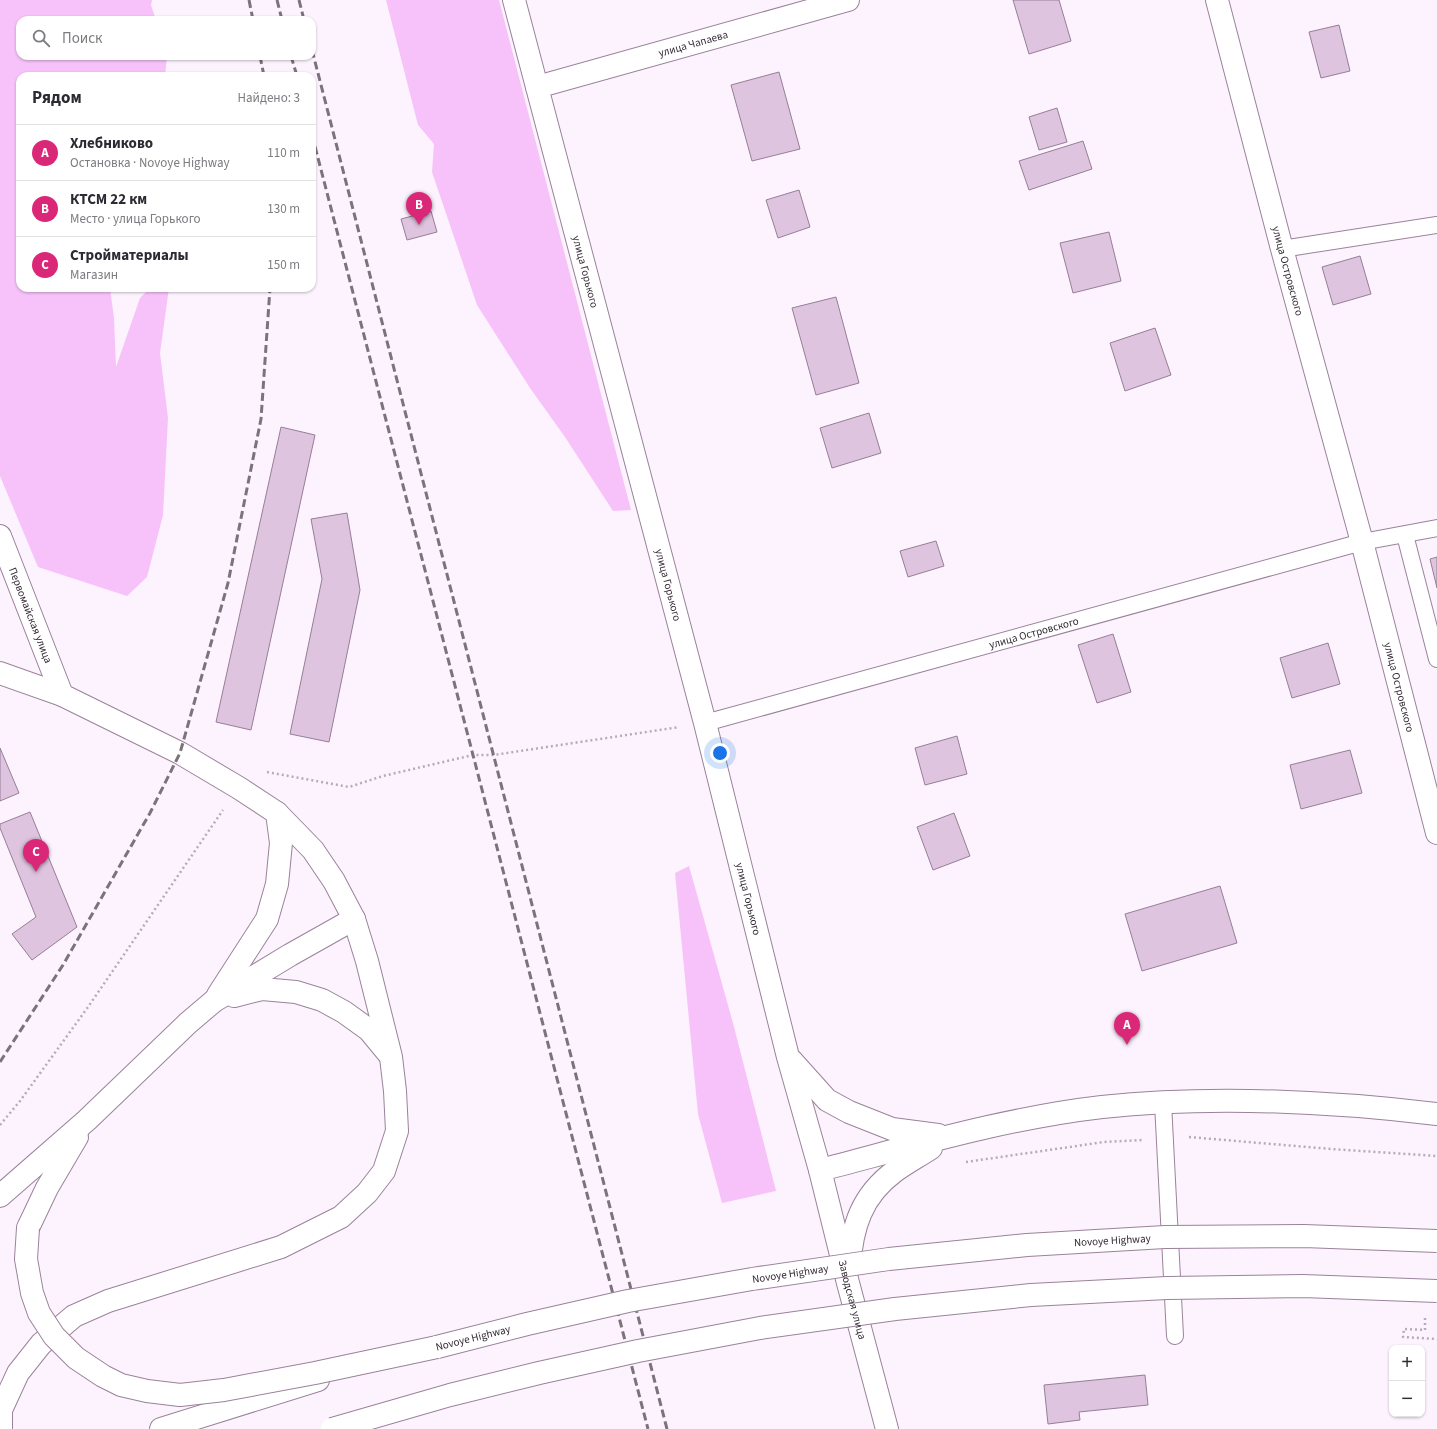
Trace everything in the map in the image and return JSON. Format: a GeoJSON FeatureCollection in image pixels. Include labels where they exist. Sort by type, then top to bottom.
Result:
{"type":"FeatureCollection","features":[{"type":"Feature","properties":{"kind":"street","name":"улица Горького"},"geometry":{"type":"LineString","coordinates":[[514,0],[705,723],[788,1057],[820,1170]]}},
{"type":"Feature","properties":{"kind":"street","name":"улица Чапаева"},"geometry":{"type":"LineString","coordinates":[[537,87],[848,0]]}},
{"type":"Feature","properties":{"kind":"street","name":"улица Островского"},"geometry":{"type":"LineString","coordinates":[[1217,0],[1282,249],[1362,542],[1437,833]]}},
{"type":"Feature","properties":{"kind":"street","name":"Первомайская улица"},"geometry":{"type":"LineString","coordinates":[[0,536],[62,695]]}},
{"type":"Feature","properties":{"kind":"street"},"geometry":{"type":"LineString","coordinates":[[0,673],[62,695],[180,753],[239,788],[277,813],[313,850],[334,881],[354,918],[367,961],[392,1057],[398,1131],[384,1171],[367,1193],[341,1217],[281,1247],[108,1302],[74,1316],[41,1344],[18,1373],[1,1410],[1,1429]]}},
{"type":"Feature","properties":{"kind":"street"},"geometry":{"type":"LineString","coordinates":[[214,1001],[267,919],[277,884],[281,843],[277,813]]}},
{"type":"Feature","properties":{"kind":"street"},"geometry":{"type":"LineString","coordinates":[[0,1196],[87,1120],[188,1023],[214,1001],[354,918]]}},
{"type":"Feature","properties":{"kind":"street"},"geometry":{"type":"LineString","coordinates":[[214,1001],[262,989],[296,992],[322,1000],[344,1012],[369,1030],[392,1057]]}},
{"type":"Feature","properties":{"kind":"street"},"geometry":{"type":"LineString","coordinates":[[788,1057],[828,1100],[849,1112],[892,1129],[949,1137]]}},
{"type":"Feature","properties":{"kind":"street"},"geometry":{"type":"LineString","coordinates":[[820,1170],[987,1126],[1101,1107],[1179,1101],[1251,1100],[1348,1106],[1437,1114]]}},
{"type":"Feature","properties":{"kind":"street"},"geometry":{"type":"LineString","coordinates":[[87,1120],[47,1188],[28,1228],[26,1259],[32,1293],[39,1313],[54,1336],[76,1358],[103,1376],[121,1385],[147,1391],[180,1395],[224,1390],[315,1373],[437,1347]]}},
{"type":"Feature","properties":{"kind":"street"},"geometry":{"type":"LineString","coordinates":[[848,1283],[851,1242],[859,1214],[868,1198],[894,1171],[949,1137]]}},
{"type":"Feature","properties":{"kind":"street","name":"Заводская улица"},"geometry":{"type":"LineString","coordinates":[[820,1170],[887,1429]]}},
{"type":"Feature","properties":{"kind":"street","name":"Novoye Highway"},"geometry":{"type":"LineString","coordinates":[[161,1429],[304,1384],[437,1347],[528,1324],[628,1302],[752,1279],[889,1259],[1027,1245],[1165,1237],[1304,1236],[1437,1241]]}},
{"type":"Feature","properties":{"kind":"street"},"geometry":{"type":"LineString","coordinates":[[332,1429],[465,1391],[638,1351],[760,1328],[895,1309],[1030,1295],[1166,1288],[1303,1286],[1437,1291]]}},
{"type":"Feature","properties":{"kind":"lane"},"geometry":{"type":"LineString","coordinates":[[1282,249],[1437,225]]}},
{"type":"Feature","properties":{"kind":"lane"},"geometry":{"type":"LineString","coordinates":[[1362,542],[1437,528]]}},
{"type":"Feature","properties":{"kind":"lane"},"geometry":{"type":"LineString","coordinates":[[1405,535],[1437,659]]}},
{"type":"Feature","properties":{"kind":"lane","name":"улица Островского"},"geometry":{"type":"LineString","coordinates":[[705,723],[1362,542]]}},
{"type":"Feature","properties":{"kind":"lane"},"geometry":{"type":"LineString","coordinates":[[1162,1103],[1175,1336]]}},
{"type":"Feature","properties":{"kind":"path"},"geometry":{"type":"LineString","coordinates":[[265,772],[349,787],[383,776],[473,755],[494,755],[705,723]]}},
{"type":"Feature","properties":{"kind":"path"},"geometry":{"type":"LineString","coordinates":[[0,1124],[20,1101],[88,1006],[239,788]]}},
{"type":"Feature","properties":{"kind":"path"},"geometry":{"type":"LineString","coordinates":[[962,1163],[1104,1142],[1194,1137],[1331,1149],[1437,1156]]}},
{"type":"Feature","properties":{"kind":"path"},"geometry":{"type":"LineString","coordinates":[[1425,1318],[1425,1330],[1404,1330],[1404,1337],[1437,1338]]}},
{"type":"Feature","properties":{"kind":"shaded area"},"geometry":{"type":"Polygon","coordinates":[[[0,0],[152,0],[151,5],[155,16],[16,16],[16,60],[167,60],[165,72],[16,72],[16,292],[111,292],[114,318],[116,367],[140,298],[146,292],[168,292],[160,353],[168,418],[163,515],[147,577],[127,596],[38,567],[0,476],[0,0]]]}},
{"type":"Feature","properties":{"kind":"shaded area"},"geometry":{"type":"Polygon","coordinates":[[[386,0],[499,0],[631,510],[613,511],[565,437],[530,388],[477,305],[432,172],[434,144],[418,125],[386,0]]]}},
{"type":"Feature","properties":{"kind":"shaded area"},"geometry":{"type":"Polygon","coordinates":[[[689,866],[733,1023],[776,1191],[722,1203],[698,1114],[675,873],[689,866]]]}},
{"type":"Feature","properties":{"kind":"building"},"geometry":{"type":"Polygon","coordinates":[[[1013,0],[1059,0],[1071,41],[1029,54],[1013,0]]]}},
{"type":"Feature","properties":{"kind":"building"},"geometry":{"type":"Polygon","coordinates":[[[1339,25],[1350,71],[1321,78],[1309,32],[1339,25]]]}},
{"type":"Feature","properties":{"kind":"building"},"geometry":{"type":"Polygon","coordinates":[[[779,72],[800,149],[752,161],[731,85],[779,72]]]}},
{"type":"Feature","properties":{"kind":"building"},"geometry":{"type":"Polygon","coordinates":[[[1057,108],[1067,142],[1039,150],[1029,117],[1057,108]]]}},
{"type":"Feature","properties":{"kind":"building"},"geometry":{"type":"Polygon","coordinates":[[[1083,141],[1092,169],[1029,190],[1019,161],[1083,141]]]}},
{"type":"Feature","properties":{"kind":"building"},"geometry":{"type":"Polygon","coordinates":[[[799,190],[810,227],[778,238],[766,200],[799,190]]]}},
{"type":"Feature","properties":{"kind":"building"},"geometry":{"type":"Polygon","coordinates":[[[431,211],[437,232],[407,240],[401,219],[431,211]]]}},
{"type":"Feature","properties":{"kind":"building"},"geometry":{"type":"Polygon","coordinates":[[[1109,232],[1121,281],[1073,293],[1060,243],[1109,232]]]}},
{"type":"Feature","properties":{"kind":"building"},"geometry":{"type":"Polygon","coordinates":[[[1360,256],[1371,294],[1333,305],[1322,267],[1360,256]]]}},
{"type":"Feature","properties":{"kind":"building"},"geometry":{"type":"Polygon","coordinates":[[[836,297],[859,383],[816,395],[792,308],[836,297]]]}},
{"type":"Feature","properties":{"kind":"building"},"geometry":{"type":"Polygon","coordinates":[[[1155,328],[1171,375],[1125,391],[1110,343],[1155,328]]]}},
{"type":"Feature","properties":{"kind":"building"},"geometry":{"type":"Polygon","coordinates":[[[869,413],[881,453],[832,468],[820,428],[869,413]]]}},
{"type":"Feature","properties":{"kind":"building"},"geometry":{"type":"Polygon","coordinates":[[[281,427],[315,435],[251,730],[216,722],[281,427]]]}},
{"type":"Feature","properties":{"kind":"building"},"geometry":{"type":"Polygon","coordinates":[[[347,513],[360,590],[329,742],[290,734],[322,579],[311,519],[347,513]]]}},
{"type":"Feature","properties":{"kind":"building"},"geometry":{"type":"Polygon","coordinates":[[[936,541],[944,566],[908,577],[900,551],[936,541]]]}},
{"type":"Feature","properties":{"kind":"building"},"geometry":{"type":"Polygon","coordinates":[[[1437,557],[1437,588],[1430,559],[1437,557]]]}},
{"type":"Feature","properties":{"kind":"building"},"geometry":{"type":"Polygon","coordinates":[[[1113,634],[1131,692],[1097,703],[1078,645],[1113,634]]]}},
{"type":"Feature","properties":{"kind":"building"},"geometry":{"type":"Polygon","coordinates":[[[1328,643],[1340,684],[1292,698],[1280,658],[1328,643]]]}},
{"type":"Feature","properties":{"kind":"building"},"geometry":{"type":"Polygon","coordinates":[[[957,736],[967,774],[925,785],[915,748],[957,736]]]}},
{"type":"Feature","properties":{"kind":"building"},"geometry":{"type":"Polygon","coordinates":[[[0,748],[19,793],[0,801],[0,748]]]}},
{"type":"Feature","properties":{"kind":"building"},"geometry":{"type":"Polygon","coordinates":[[[1350,750],[1362,793],[1301,809],[1290,765],[1350,750]]]}},
{"type":"Feature","properties":{"kind":"building"},"geometry":{"type":"Polygon","coordinates":[[[30,812],[77,927],[32,960],[12,934],[36,917],[0,828],[0,824],[30,812]]]}},
{"type":"Feature","properties":{"kind":"building"},"geometry":{"type":"Polygon","coordinates":[[[954,813],[970,856],[933,870],[917,827],[954,813]]]}},
{"type":"Feature","properties":{"kind":"building"},"geometry":{"type":"Polygon","coordinates":[[[1220,886],[1237,943],[1142,971],[1125,914],[1220,886]]]}},
{"type":"Feature","properties":{"kind":"building"},"geometry":{"type":"Polygon","coordinates":[[[1145,1375],[1148,1405],[1079,1412],[1080,1420],[1048,1424],[1044,1385],[1145,1375]]]}},
{"type":"Feature","properties":{"kind":"railway"},"geometry":{"type":"LineString","coordinates":[[249,0],[252,16]]}},
{"type":"Feature","properties":{"kind":"railway"},"geometry":{"type":"LineString","coordinates":[[277,0],[281,16]]}},
{"type":"Feature","properties":{"kind":"railway"},"geometry":{"type":"LineString","coordinates":[[299,0],[303,16]]}},
{"type":"Feature","properties":{"kind":"railway"},"geometry":{"type":"LineString","coordinates":[[261,60],[263,72]]}},
{"type":"Feature","properties":{"kind":"railway"},"geometry":{"type":"LineString","coordinates":[[292,60],[296,72]]}},
{"type":"Feature","properties":{"kind":"railway"},"geometry":{"type":"LineString","coordinates":[[315,60],[667,1429]]}},
{"type":"Feature","properties":{"kind":"railway"},"geometry":{"type":"LineString","coordinates":[[316,150],[648,1429]]}},
{"type":"Feature","properties":{"kind":"railway"},"geometry":{"type":"LineString","coordinates":[[0,1062],[63,965],[150,813],[180,753],[228,583],[261,419],[270,292]]}},
{"type":"Feature","properties":{"kind":"place","name":"КТСМ 22 км"},"geometry":{"type":"Point","coordinates":[419,225]}},
{"type":"Feature","properties":{"kind":"place","name":"Стройматериалы"},"geometry":{"type":"Point","coordinates":[36,872]}},
{"type":"Feature","properties":{"kind":"place","name":"Хлебниково"},"geometry":{"type":"Point","coordinates":[1127,1045]}}]}
